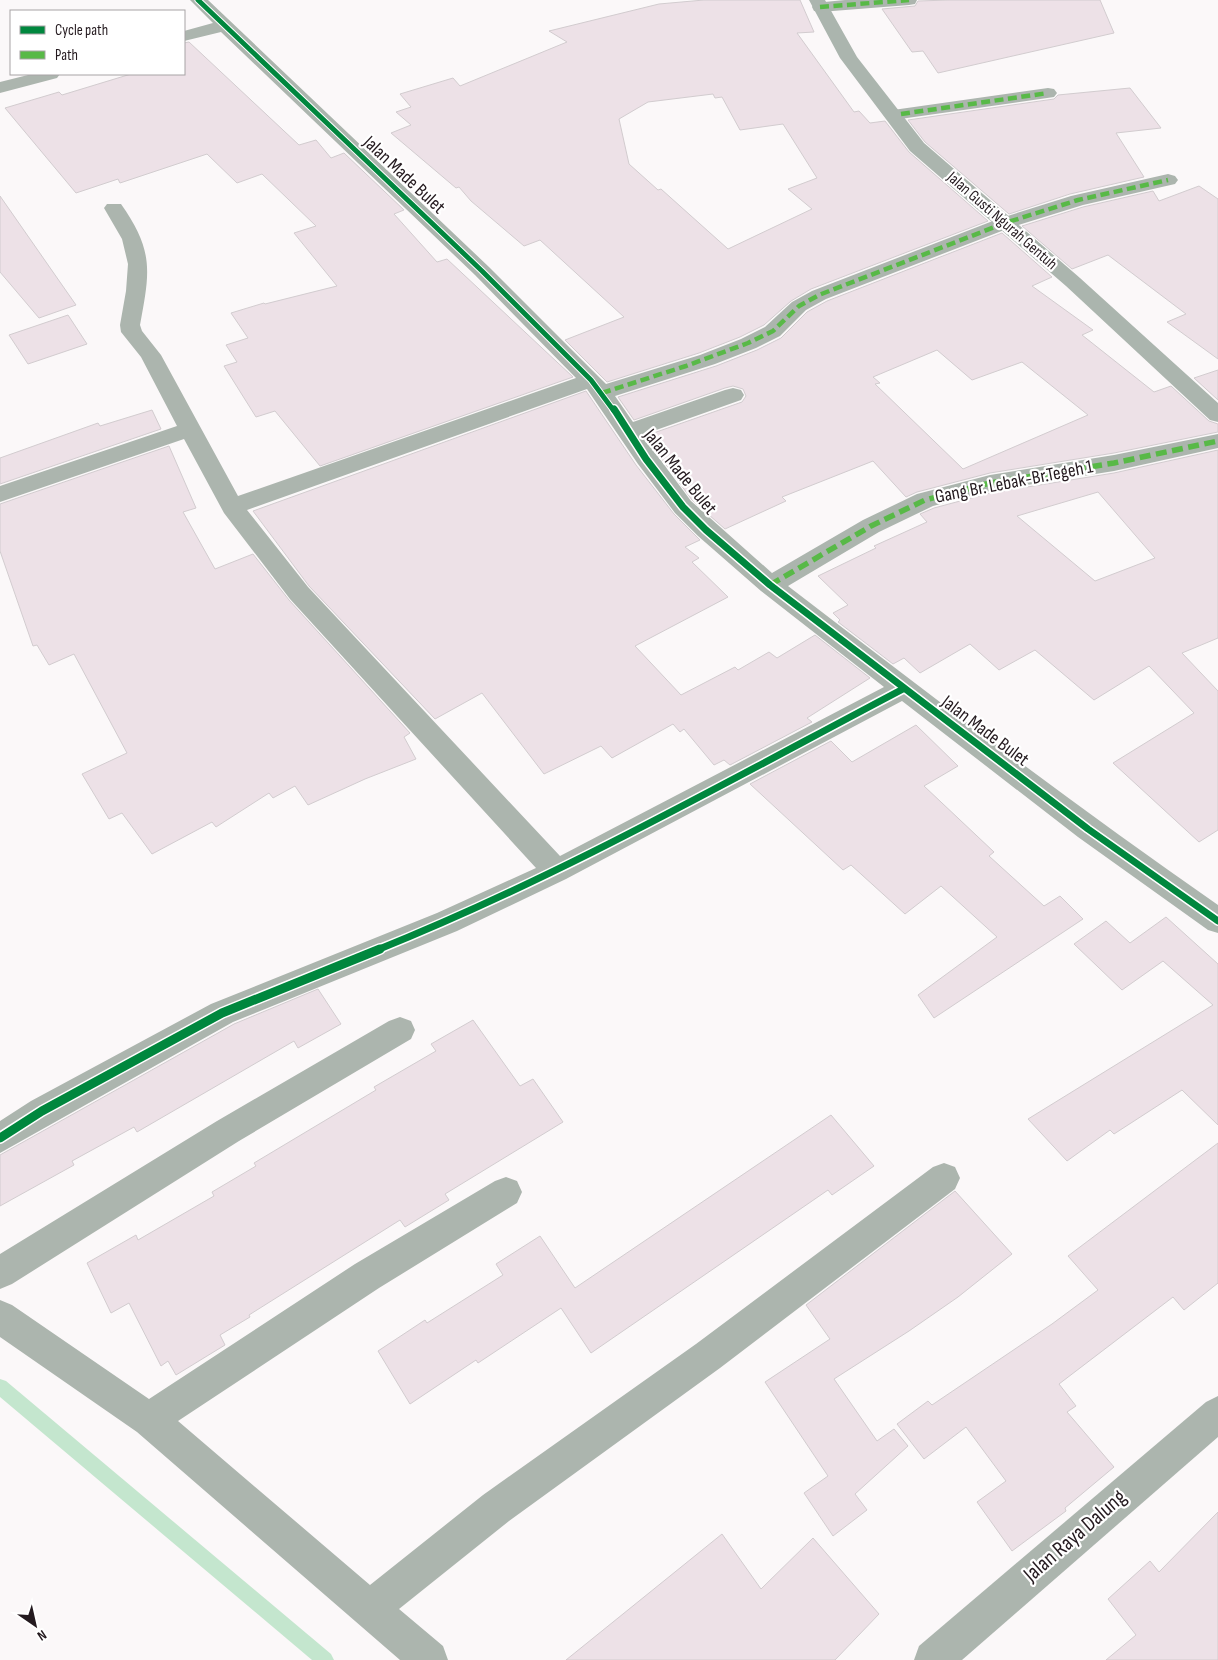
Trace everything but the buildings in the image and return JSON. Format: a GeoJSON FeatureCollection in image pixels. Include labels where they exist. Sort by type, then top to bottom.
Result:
{"type":"FeatureCollection","features":[{"type":"Feature","properties":{"kind":"main road","name":"Jalan Gusti Ngurah Gentuh"},"geometry":{"type":"LineString","coordinates":[[819,3],[849,58],[917,148],[1005,223],[1218,415]]}},
{"type":"Feature","properties":{"kind":"street","name":"Jalan Made Bulet"},"geometry":{"type":"LineString","coordinates":[[198,0],[223,26],[482,271],[596,387],[682,507],[770,585],[904,689],[1088,829],[1218,921]]}},
{"type":"Feature","properties":{"kind":"street"},"geometry":{"type":"LineString","coordinates":[[819,3],[909,0]]}},
{"type":"Feature","properties":{"kind":"street"},"geometry":{"type":"LineString","coordinates":[[185,36],[223,26]]}},
{"type":"Feature","properties":{"kind":"street"},"geometry":{"type":"LineString","coordinates":[[0,88],[47,75]]}},
{"type":"Feature","properties":{"kind":"street"},"geometry":{"type":"LineString","coordinates":[[893,115],[1048,93]]}},
{"type":"Feature","properties":{"kind":"street"},"geometry":{"type":"LineString","coordinates":[[232,507],[596,387],[744,344],[769,333],[783,324],[801,305],[819,295],[1005,223],[1078,200],[1168,180]]}},
{"type":"Feature","properties":{"kind":"street"},"geometry":{"type":"LineString","coordinates":[[114,208],[131,231],[138,252],[139,266],[130,325],[132,332],[150,355],[232,507],[299,593],[391,695],[465,770],[556,870]]}},
{"type":"Feature","properties":{"kind":"street"},"geometry":{"type":"LineString","coordinates":[[627,432],[733,395]]}},
{"type":"Feature","properties":{"kind":"street"},"geometry":{"type":"LineString","coordinates":[[0,494],[190,429]]}},
{"type":"Feature","properties":{"kind":"street","name":"Gang Br. Lebak-Br.Tegeh 1"},"geometry":{"type":"LineString","coordinates":[[770,585],[871,526],[925,500],[990,483],[1114,463],[1218,441]]}},
{"type":"Feature","properties":{"kind":"street"},"geometry":{"type":"LineString","coordinates":[[0,1138],[42,1112],[222,1013],[447,922],[556,870],[904,689]]}},
{"type":"Feature","properties":{"kind":"street"},"geometry":{"type":"LineString","coordinates":[[0,1273],[228,1132],[400,1030]]}},
{"type":"Feature","properties":{"kind":"street"},"geometry":{"type":"LineString","coordinates":[[369,1609],[496,1508],[708,1356],[944,1178]]}},
{"type":"Feature","properties":{"kind":"street"},"geometry":{"type":"LineString","coordinates":[[149,1420],[367,1276],[506,1192]]}},
{"type":"Feature","properties":{"kind":"street"},"geometry":{"type":"LineString","coordinates":[[0,1317],[149,1420],[429,1660]]}},
{"type":"Feature","properties":{"kind":"street","name":"Jalan Raya Dalung"},"geometry":{"type":"LineString","coordinates":[[932,1660],[1218,1414]]}},
{"type":"Feature","properties":{"kind":"waterway"},"geometry":{"type":"LineString","coordinates":[[0,1387],[325,1660]]}},
{"type":"Feature","properties":{"kind":"marked path"},"geometry":{"type":"LineString","coordinates":[[820,7],[909,0]]}},
{"type":"Feature","properties":{"kind":"marked path"},"geometry":{"type":"LineString","coordinates":[[901,114],[1048,93]]}},
{"type":"Feature","properties":{"kind":"marked path"},"geometry":{"type":"LineString","coordinates":[[602,393],[728,352],[773,331],[806,301],[1005,223],[1078,200],[1168,180]]}},
{"type":"Feature","properties":{"kind":"marked path"},"geometry":{"type":"LineString","coordinates":[[770,585],[871,526],[925,500],[990,483],[1114,463],[1218,441]]}},
{"type":"Feature","properties":{"kind":"cycle path"},"geometry":{"type":"LineString","coordinates":[[198,0],[482,271],[591,380],[610,404],[646,459],[683,507],[706,530],[770,585],[984,751],[1088,829],[1218,921]]}},
{"type":"Feature","properties":{"kind":"cycle path"},"geometry":{"type":"LineString","coordinates":[[0,1138],[42,1111],[222,1013],[447,922],[556,871],[903,689]]}}]}
